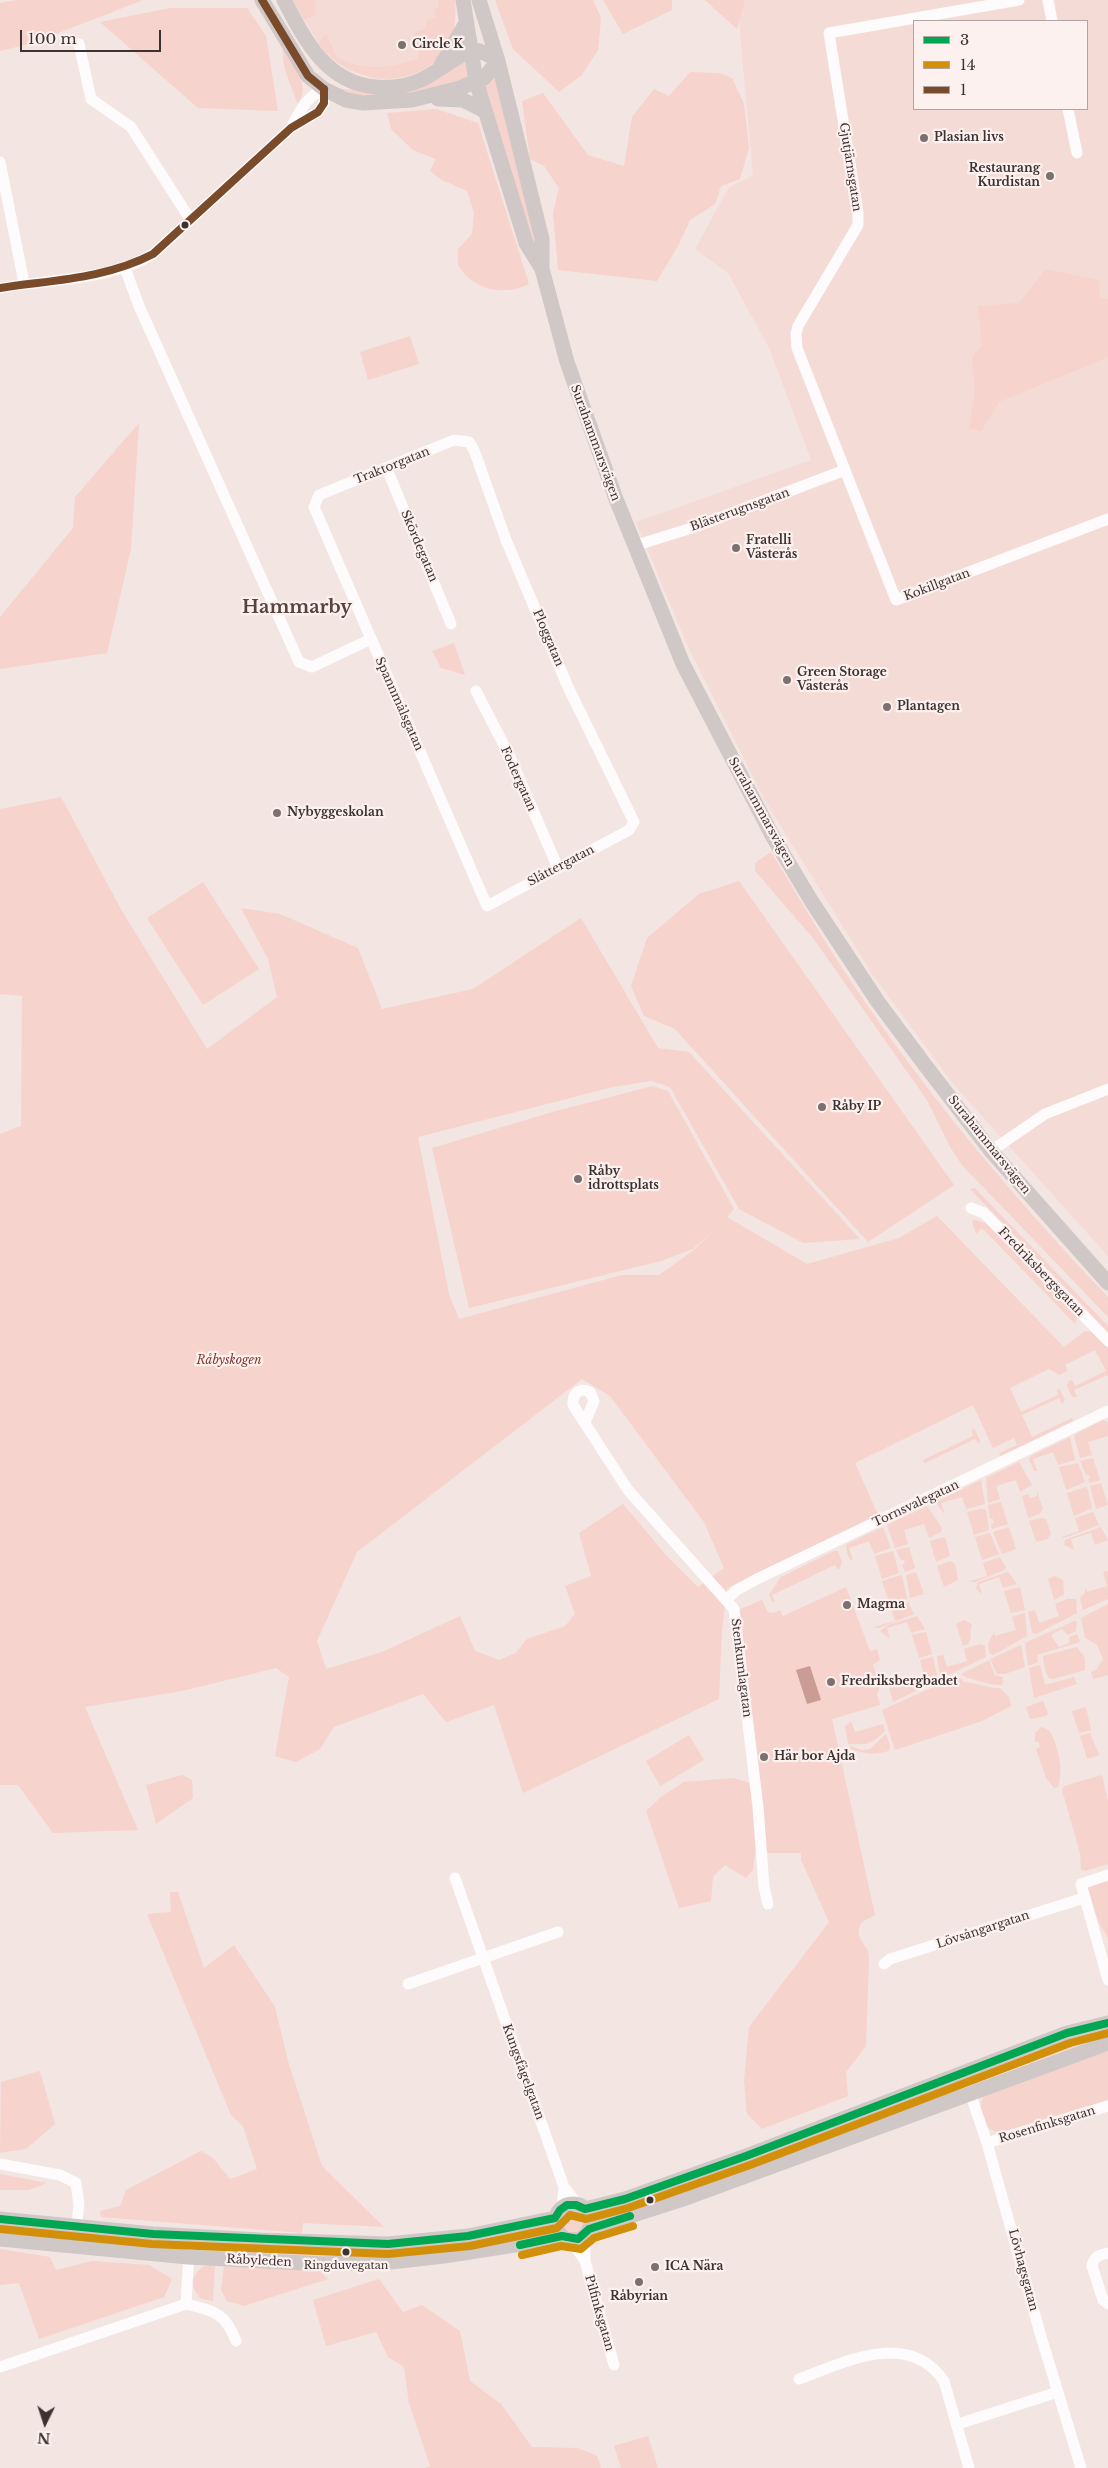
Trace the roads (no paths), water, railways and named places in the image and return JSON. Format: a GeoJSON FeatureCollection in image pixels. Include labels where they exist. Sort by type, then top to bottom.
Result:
{"type":"FeatureCollection","features":[{"type":"Feature","properties":{"kind":"main road"},"geometry":{"type":"LineString","coordinates":[[262,0],[308,76],[324,90],[346,100],[363,103],[412,100],[463,100],[485,111]]}},
{"type":"Feature","properties":{"kind":"main road"},"geometry":{"type":"LineString","coordinates":[[284,0],[301,33],[316,55],[335,73],[362,86],[396,88],[414,84],[470,50],[482,52],[498,61],[484,78],[460,88],[412,100]]}},
{"type":"Feature","properties":{"kind":"main road","name":"Surahammarsvägen"},"geometry":{"type":"LineString","coordinates":[[464,0],[476,81],[526,243],[542,269]]}},
{"type":"Feature","properties":{"kind":"main road","name":"Surahammarsvägen"},"geometry":{"type":"LineString","coordinates":[[479,0],[498,61],[542,240],[542,269],[574,383],[634,546],[683,664],[773,837],[812,902],[878,1002],[991,1151],[1108,1282]]}},
{"type":"Feature","properties":{"kind":"main road"},"geometry":{"type":"LineString","coordinates":[[438,71],[466,23]]}},
{"type":"Feature","properties":{"kind":"main road"},"geometry":{"type":"LineString","coordinates":[[287,42],[301,33]]}},
{"type":"Feature","properties":{"kind":"main road"},"geometry":{"type":"LineString","coordinates":[[324,90],[335,73]]}},
{"type":"Feature","properties":{"kind":"main road","name":"Råbyleden"},"geometry":{"type":"LineString","coordinates":[[0,2219],[76,2227],[268,2241],[388,2244],[468,2236],[581,2207],[624,2199],[746,2156],[1067,2033],[1108,2024]]}},
{"type":"Feature","properties":{"kind":"main road","name":"Råbyleden"},"geometry":{"type":"LineString","coordinates":[[0,2239],[188,2257],[323,2264],[391,2262],[493,2249],[566,2237],[578,2239],[587,2232],[686,2198],[1108,2042]]}},
{"type":"Feature","properties":{"kind":"main road"},"geometry":{"type":"LineString","coordinates":[[581,2207],[590,2219],[587,2232]]}},
{"type":"Feature","properties":{"kind":"main road"},"geometry":{"type":"LineString","coordinates":[[559,2213],[556,2228],[566,2237]]}},
{"type":"Feature","properties":{"kind":"street","name":"Gjutjärnsgatan"},"geometry":{"type":"LineString","coordinates":[[845,470],[798,348],[796,334],[803,318],[858,225],[858,213],[828,33],[1019,0]]}},
{"type":"Feature","properties":{"kind":"street"},"geometry":{"type":"LineString","coordinates":[[1048,0],[1052,20]]}},
{"type":"Feature","properties":{"kind":"street"},"geometry":{"type":"LineString","coordinates":[[79,44],[91,100],[131,127],[190,219]]}},
{"type":"Feature","properties":{"kind":"street"},"geometry":{"type":"LineString","coordinates":[[0,288],[124,268],[152,254],[291,128],[298,113],[310,96],[324,90]]}},
{"type":"Feature","properties":{"kind":"street"},"geometry":{"type":"LineString","coordinates":[[1068,110],[1077,153]]}},
{"type":"Feature","properties":{"kind":"street"},"geometry":{"type":"LineString","coordinates":[[0,162],[6,219],[24,283]]}},
{"type":"Feature","properties":{"kind":"street"},"geometry":{"type":"LineString","coordinates":[[124,268],[177,393],[299,662],[312,667],[371,639]]}},
{"type":"Feature","properties":{"kind":"street","name":"Traktorgatan"},"geometry":{"type":"LineString","coordinates":[[315,500],[319,495],[387,469],[454,440],[462,440],[470,445]]}},
{"type":"Feature","properties":{"kind":"street","name":"Ploggatan"},"geometry":{"type":"LineString","coordinates":[[470,445],[506,540],[553,651],[610,775],[633,818],[632,826]]}},
{"type":"Feature","properties":{"kind":"street","name":"Skördegatan"},"geometry":{"type":"LineString","coordinates":[[387,469],[452,624]]}},
{"type":"Feature","properties":{"kind":"street","name":"Kokillgatan"},"geometry":{"type":"LineString","coordinates":[[845,470],[896,600],[1108,519]]}},
{"type":"Feature","properties":{"kind":"street","name":"Blästerugnsgatan"},"geometry":{"type":"LineString","coordinates":[[634,546],[695,527],[845,470]]}},
{"type":"Feature","properties":{"kind":"street","name":"Spannmålsgatan"},"geometry":{"type":"LineString","coordinates":[[315,500],[314,506],[371,639],[487,906],[489,905]]}},
{"type":"Feature","properties":{"kind":"street","name":"Fodergatan"},"geometry":{"type":"LineString","coordinates":[[476,691],[509,756],[558,868]]}},
{"type":"Feature","properties":{"kind":"street","name":"Slåttergatan"},"geometry":{"type":"LineString","coordinates":[[489,905],[618,836],[632,826]]}},
{"type":"Feature","properties":{"kind":"street"},"geometry":{"type":"LineString","coordinates":[[991,1151],[1045,1114],[1108,1089]]}},
{"type":"Feature","properties":{"kind":"street","name":"Fredriksbergsgatan"},"geometry":{"type":"LineString","coordinates":[[971,1208],[984,1213],[1108,1341]]}},
{"type":"Feature","properties":{"kind":"street","name":"Tornsvalegatan"},"geometry":{"type":"LineString","coordinates":[[726,1600],[737,1590],[757,1579],[1108,1411]]}},
{"type":"Feature","properties":{"kind":"street","name":"Stenkumlagatan"},"geometry":{"type":"LineString","coordinates":[[585,1422],[628,1490],[734,1610],[758,1807],[764,1887],[768,1904]]}},
{"type":"Feature","properties":{"kind":"street"},"geometry":{"type":"LineString","coordinates":[[1108,1875],[1080,1884],[1108,1980]]}},
{"type":"Feature","properties":{"kind":"street","name":"Kungsfågelgatan"},"geometry":{"type":"LineString","coordinates":[[455,1878],[564,2187],[581,2207]]}},
{"type":"Feature","properties":{"kind":"street","name":"Lövsångargatan"},"geometry":{"type":"LineString","coordinates":[[884,1964],[890,1959],[1084,1898]]}},
{"type":"Feature","properties":{"kind":"street"},"geometry":{"type":"LineString","coordinates":[[408,1984],[558,1932]]}},
{"type":"Feature","properties":{"kind":"street","name":"Lövhagsgatan"},"geometry":{"type":"LineString","coordinates":[[963,2072],[986,2143],[1081,2468]]}},
{"type":"Feature","properties":{"kind":"street","name":"Rosenfinksgatan"},"geometry":{"type":"LineString","coordinates":[[986,2143],[1108,2106]]}},
{"type":"Feature","properties":{"kind":"street"},"geometry":{"type":"LineString","coordinates":[[0,2164],[60,2175],[76,2183],[78,2205],[74,2247]]}},
{"type":"Feature","properties":{"kind":"street","name":"Kungsfågelgatan"},"geometry":{"type":"LineString","coordinates":[[559,2213],[564,2187]]}},
{"type":"Feature","properties":{"kind":"street","name":"Pilfinksgatan"},"geometry":{"type":"LineString","coordinates":[[587,2232],[585,2262],[614,2366]]}},
{"type":"Feature","properties":{"kind":"street"},"geometry":{"type":"LineString","coordinates":[[186,2304],[190,2236]]}},
{"type":"Feature","properties":{"kind":"street","name":"Pilfinksgatan"},"geometry":{"type":"LineString","coordinates":[[566,2237],[585,2262]]}},
{"type":"Feature","properties":{"kind":"street"},"geometry":{"type":"LineString","coordinates":[[1108,2253],[1097,2256],[1093,2260],[1092,2266],[1103,2300],[1108,2304]]}},
{"type":"Feature","properties":{"kind":"street"},"geometry":{"type":"LineString","coordinates":[[0,2367],[186,2304],[215,2312],[221,2316],[230,2324],[236,2341]]}},
{"type":"Feature","properties":{"kind":"street"},"geometry":{"type":"LineString","coordinates":[[799,2379],[876,2353],[889,2351],[925,2362],[937,2371],[949,2393],[969,2468]]}},
{"type":"Feature","properties":{"kind":"street"},"geometry":{"type":"LineString","coordinates":[[958,2424],[1058,2392]]}},
{"type":"Feature","properties":{"kind":"place","name":"Circle K"},"geometry":{"type":"Point","coordinates":[402,45]}},
{"type":"Feature","properties":{"kind":"place","name":"Plasian livs"},"geometry":{"type":"Point","coordinates":[924,138]}},
{"type":"Feature","properties":{"kind":"place","name":"Restaurang Kurdistan"},"geometry":{"type":"Point","coordinates":[1050,176]}},
{"type":"Feature","properties":{"kind":"place","name":"Fratelli Västerås"},"geometry":{"type":"Point","coordinates":[736,548]}},
{"type":"Feature","properties":{"kind":"place","name":"Green Storage Västerås"},"geometry":{"type":"Point","coordinates":[787,680]}},
{"type":"Feature","properties":{"kind":"place","name":"Plantagen"},"geometry":{"type":"Point","coordinates":[887,707]}},
{"type":"Feature","properties":{"kind":"place","name":"Nybyggeskolan"},"geometry":{"type":"Point","coordinates":[277,813]}},
{"type":"Feature","properties":{"kind":"place","name":"Råby IP"},"geometry":{"type":"Point","coordinates":[822,1107]}},
{"type":"Feature","properties":{"kind":"place","name":"Råby idrottsplats"},"geometry":{"type":"Point","coordinates":[578,1179]}},
{"type":"Feature","properties":{"kind":"place","name":"Magma"},"geometry":{"type":"Point","coordinates":[847,1605]}},
{"type":"Feature","properties":{"kind":"place","name":"Fredriksbergbadet"},"geometry":{"type":"Point","coordinates":[831,1682]}},
{"type":"Feature","properties":{"kind":"place","name":"Här bor Ajda"},"geometry":{"type":"Point","coordinates":[764,1757]}},
{"type":"Feature","properties":{"kind":"place","name":"Ringduvegatan"},"geometry":{"type":"Point","coordinates":[346,2252]}},
{"type":"Feature","properties":{"kind":"place","name":"ICA Nära"},"geometry":{"type":"Point","coordinates":[655,2267]}},
{"type":"Feature","properties":{"kind":"place","name":"Råbyrian"},"geometry":{"type":"Point","coordinates":[639,2282]}},
{"type":"Feature","properties":{"kind":"district","name":"Hammarby"},"geometry":{"type":"Point","coordinates":[297,608]}},
{"type":"Feature","properties":{"kind":"park label","name":"Råbyskogen"},"geometry":{"type":"Point","coordinates":[229,1361]}}]}
